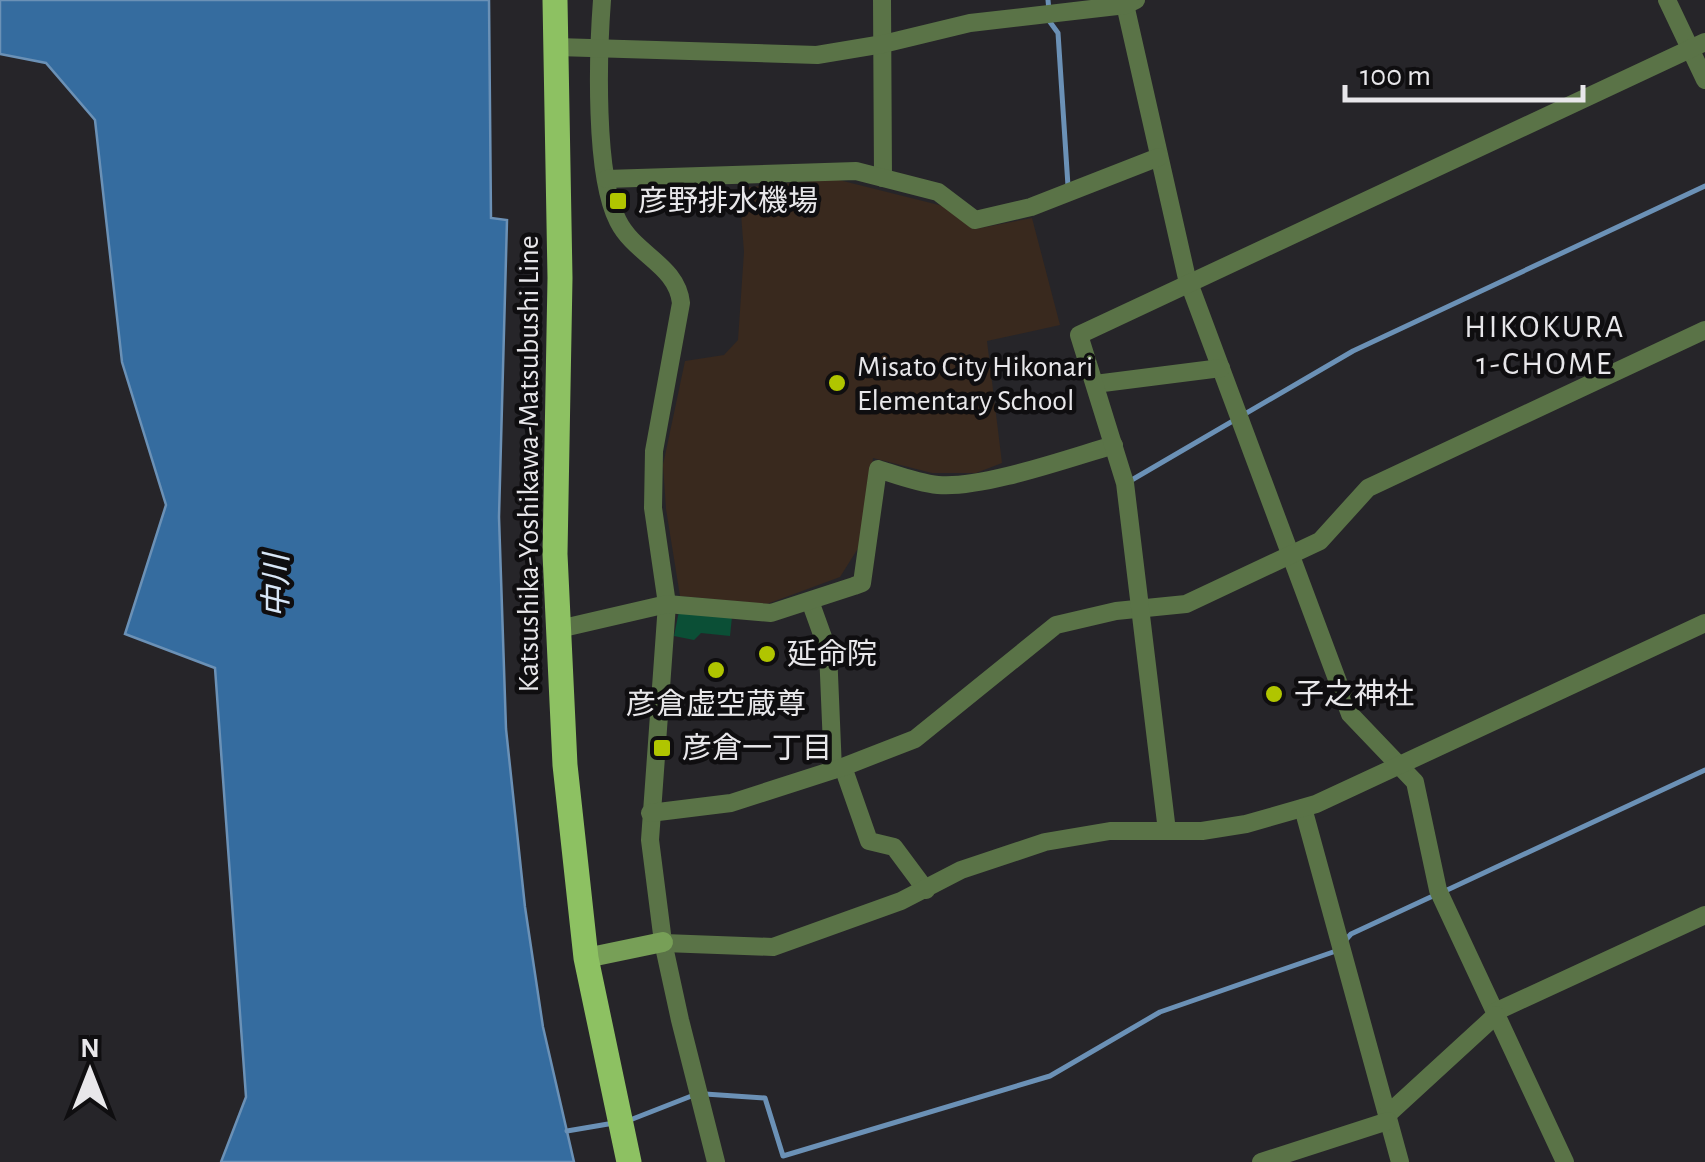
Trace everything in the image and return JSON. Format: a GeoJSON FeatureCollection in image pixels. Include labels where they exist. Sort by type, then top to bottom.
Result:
{"type":"FeatureCollection","features":[{"type":"Feature","properties":{"kind":"main road","name":"Katsushika-Yoshikawa-Matsubushi Line"},"geometry":{"type":"LineString","coordinates":[[556,0],[560,278],[555,554],[567,785],[586,958],[629,1162]]}},
{"type":"Feature","properties":{"kind":"street"},"geometry":{"type":"LineString","coordinates":[[602,0],[598,48],[610,206],[643,254],[676,280],[680,290],[681,303],[654,452],[653,508],[667,604],[650,813],[651,861],[688,1059],[716,1162]]}},
{"type":"Feature","properties":{"kind":"street"},"geometry":{"type":"LineString","coordinates":[[882,0],[883,178]]}},
{"type":"Feature","properties":{"kind":"street"},"geometry":{"type":"LineString","coordinates":[[1667,0],[1698,45],[1705,80]]}},
{"type":"Feature","properties":{"kind":"street"},"geometry":{"type":"LineString","coordinates":[[557,47],[817,54],[882,44],[970,23],[1129,2],[1189,283],[1350,714],[1415,782],[1438,890],[1565,1162]]}},
{"type":"Feature","properties":{"kind":"street"},"geometry":{"type":"LineString","coordinates":[[1168,831],[1124,484],[1079,335],[1698,45]]}},
{"type":"Feature","properties":{"kind":"street"},"geometry":{"type":"LineString","coordinates":[[606,179],[856,171],[938,192],[975,220],[1031,207],[1160,158]]}},
{"type":"Feature","properties":{"kind":"street"},"geometry":{"type":"LineString","coordinates":[[650,813],[731,802],[915,739],[1056,625],[1116,611],[1186,604],[1320,541],[1368,488],[1705,330]]}},
{"type":"Feature","properties":{"kind":"street"},"geometry":{"type":"LineString","coordinates":[[1095,384],[1222,368]]}},
{"type":"Feature","properties":{"kind":"street"},"geometry":{"type":"LineString","coordinates":[[559,628],[667,604],[761,614],[810,600],[862,582],[878,470],[936,485],[966,484],[1114,445]]}},
{"type":"Feature","properties":{"kind":"street"},"geometry":{"type":"LineString","coordinates":[[810,600],[828,651],[838,768],[868,841],[894,848],[926,890]]}},
{"type":"Feature","properties":{"kind":"street"},"geometry":{"type":"LineString","coordinates":[[586,958],[664,942],[773,947],[926,890],[960,870],[1056,840],[1110,831],[1202,831],[1303,808],[1402,766],[1705,623]]}},
{"type":"Feature","properties":{"kind":"street"},"geometry":{"type":"LineString","coordinates":[[1303,808],[1400,1162]]}},
{"type":"Feature","properties":{"kind":"street"},"geometry":{"type":"LineString","coordinates":[[1261,1162],[1388,1118],[1495,1013],[1705,916]]}},
{"type":"Feature","properties":{"kind":"shaded area","name":"Misato City Hikonari Elementary School"},"geometry":{"type":"Polygon","coordinates":[[[835,179],[947,207],[975,229],[1032,218],[1060,325],[987,341],[1002,463],[976,473],[932,473],[873,458],[862,542],[840,577],[767,604],[680,596],[663,465],[685,361],[724,355],[738,340],[744,252],[739,188],[835,179]]]}},
{"type":"Feature","properties":{"kind":"green space"},"geometry":{"type":"Polygon","coordinates":[[[679,611],[732,617],[730,636],[701,633],[694,640],[674,636],[679,611]]]}},
{"type":"Feature","properties":{"kind":"water","name":"中川"},"geometry":{"type":"Polygon","coordinates":[[[0,0],[489,0],[491,218],[507,220],[499,517],[506,729],[525,907],[543,1027],[574,1162],[221,1162],[246,1097],[215,668],[125,634],[166,505],[122,362],[95,120],[46,63],[0,54],[0,0]]]}},
{"type":"Feature","properties":{"kind":"waterway"},"geometry":{"type":"LineString","coordinates":[[1048,0],[1050,22],[1058,33],[1068,186]]}},
{"type":"Feature","properties":{"kind":"waterway"},"geometry":{"type":"LineString","coordinates":[[1130,481],[1353,351],[1705,186]]}},
{"type":"Feature","properties":{"kind":"waterway"},"geometry":{"type":"LineString","coordinates":[[1445,891],[1705,770]]}},
{"type":"Feature","properties":{"kind":"waterway"},"geometry":{"type":"LineString","coordinates":[[1343,943],[1351,934],[1435,895]]}},
{"type":"Feature","properties":{"kind":"waterway"},"geometry":{"type":"LineString","coordinates":[[705,1094],[765,1098],[783,1156],[1050,1076],[1160,1012],[1336,951]]}},
{"type":"Feature","properties":{"kind":"waterway"},"geometry":{"type":"LineString","coordinates":[[630,1120],[694,1095]]}},
{"type":"Feature","properties":{"kind":"waterway"},"geometry":{"type":"LineString","coordinates":[[567,1131],[614,1123]]}},
{"type":"Feature","properties":{"kind":"place","name":"彦野排水機場"},"geometry":{"type":"Point","coordinates":[618,201]}},
{"type":"Feature","properties":{"kind":"place","name":"Misato City Hikonari Elementary School"},"geometry":{"type":"Point","coordinates":[837,383]}},
{"type":"Feature","properties":{"kind":"place","name":"延命院"},"geometry":{"type":"Point","coordinates":[767,654]}},
{"type":"Feature","properties":{"kind":"place","name":"彦倉虚空蔵尊"},"geometry":{"type":"Point","coordinates":[716,670]}},
{"type":"Feature","properties":{"kind":"place","name":"子之神社"},"geometry":{"type":"Point","coordinates":[1274,694]}},
{"type":"Feature","properties":{"kind":"place","name":"彦倉一丁目"},"geometry":{"type":"Point","coordinates":[662,748]}},
{"type":"Feature","properties":{"kind":"district","name":"HIKOKURA 1-CHOME"},"geometry":{"type":"Point","coordinates":[1545,344]}}]}
